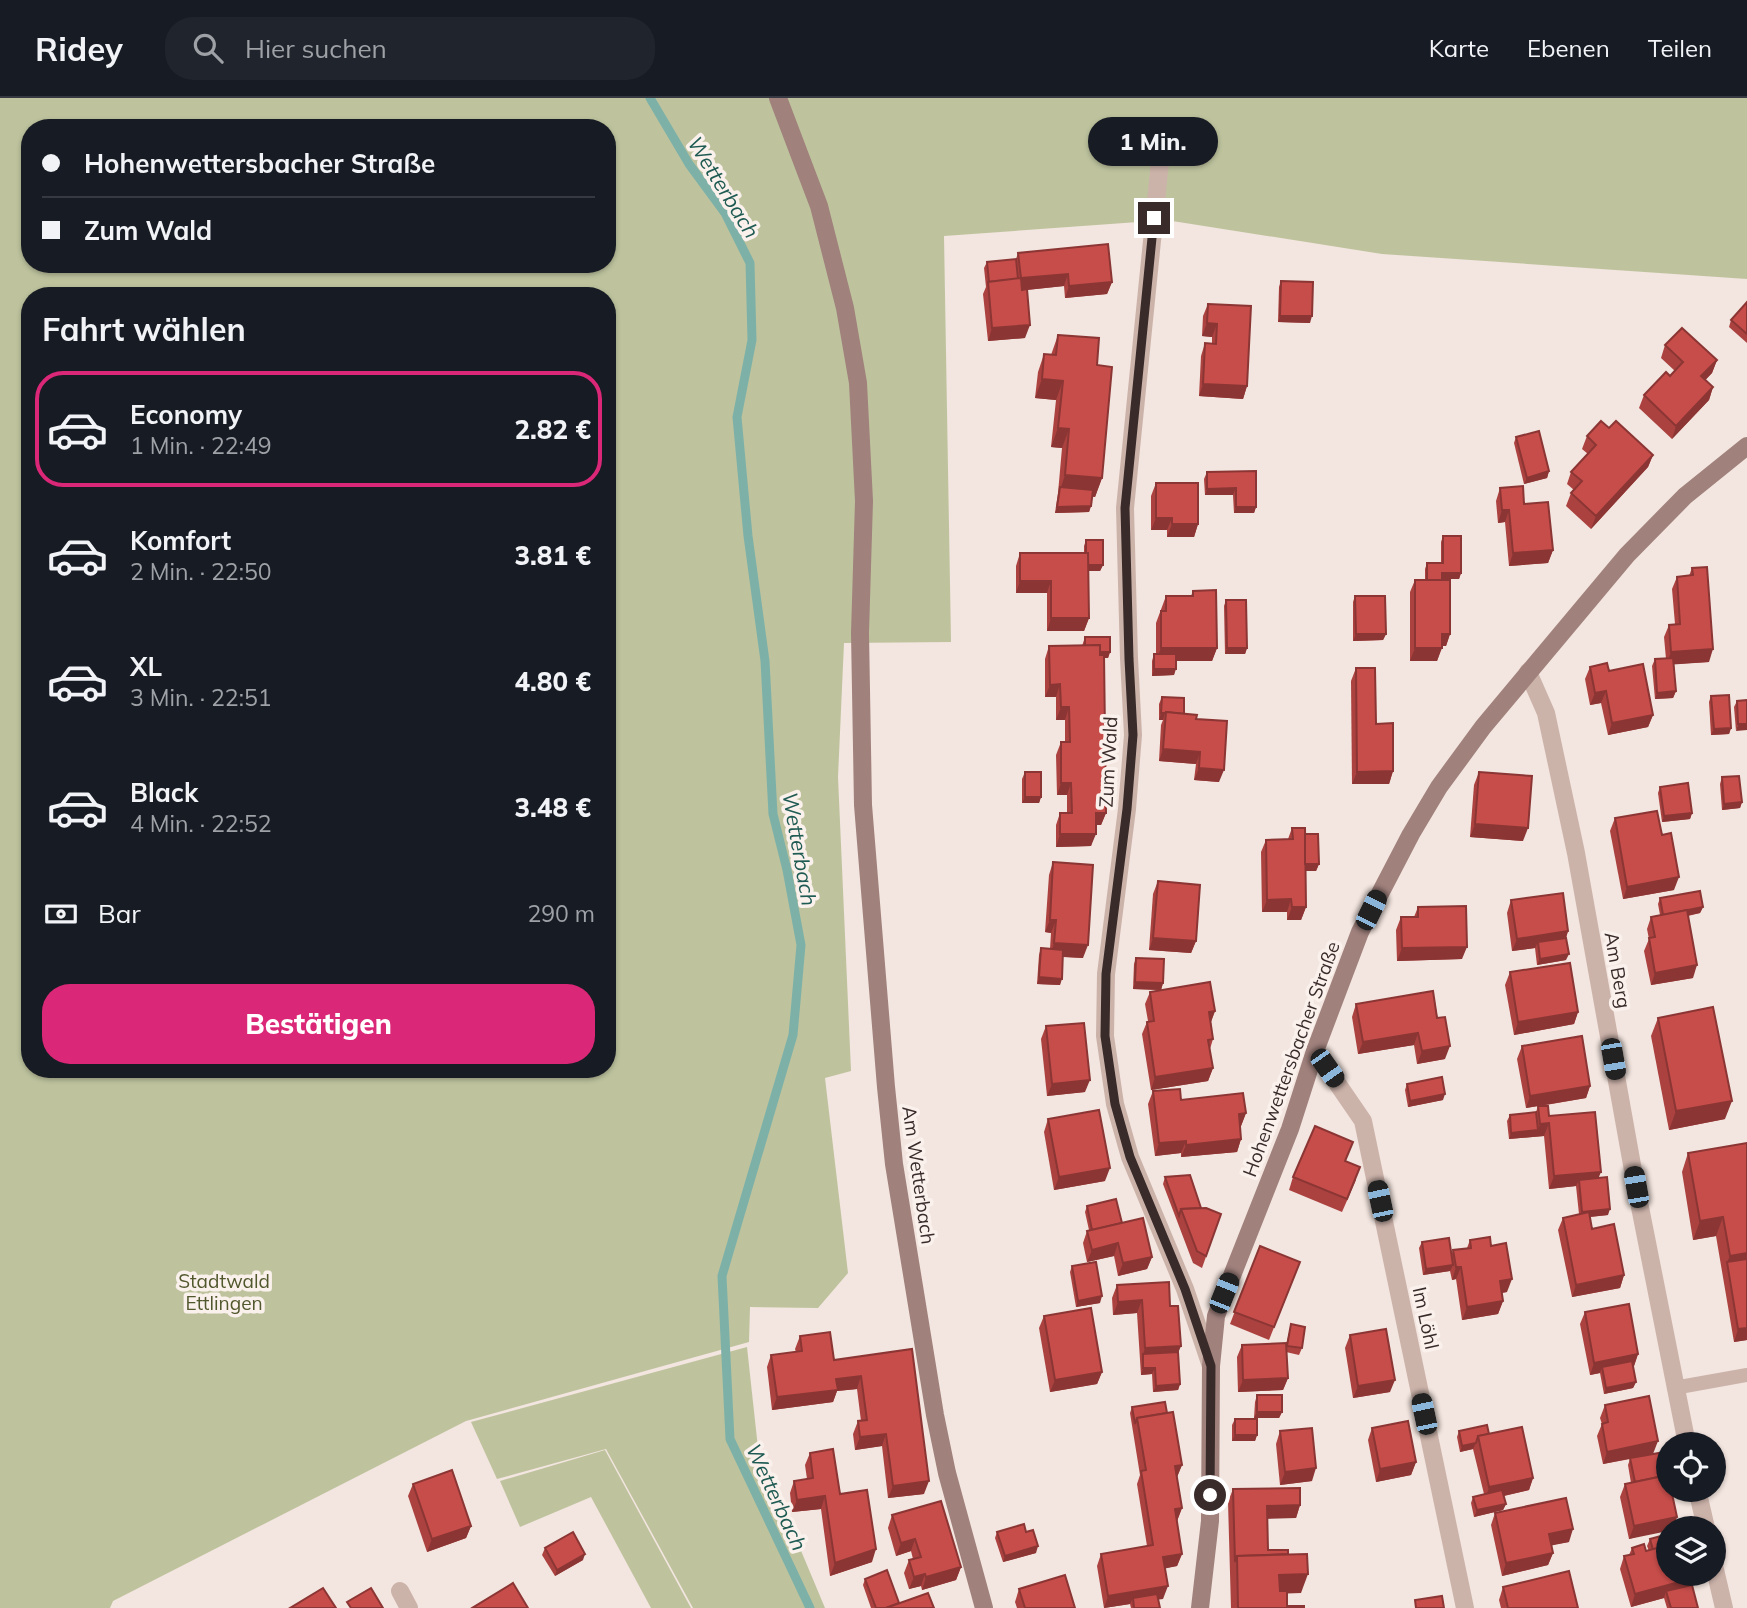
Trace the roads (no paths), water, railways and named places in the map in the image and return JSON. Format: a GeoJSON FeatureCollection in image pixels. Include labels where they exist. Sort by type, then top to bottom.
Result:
{"type":"FeatureCollection","features":[{"type":"Feature","properties":{"kind":"main road","name":"Am Wetterbach"},"geometry":{"type":"LineString","coordinates":[[778,98],[818,206],[845,308],[858,383],[864,501],[860,632],[862,740],[870,891],[894,1164],[937,1426],[984,1608]]}},
{"type":"Feature","properties":{"kind":"main road","name":"Hohenwettersbacher Straße"},"geometry":{"type":"LineString","coordinates":[[1200,1608],[1210,1521],[1211,1366],[1216,1316],[1290,1129],[1315,1051],[1360,932],[1411,834],[1439,787],[1528,672],[1627,555],[1685,496],[1747,446]]}},
{"type":"Feature","properties":{"kind":"street","name":"Zum Wald"},"geometry":{"type":"LineString","coordinates":[[1162,142],[1125,508],[1133,735],[1127,809],[1106,974],[1105,1036],[1115,1104],[1130,1157],[1185,1289],[1211,1366]]}},
{"type":"Feature","properties":{"kind":"street","name":"Am Berg"},"geometry":{"type":"LineString","coordinates":[[1528,672],[1546,713],[1576,853],[1684,1432]]}},
{"type":"Feature","properties":{"kind":"street","name":"Im Löhl"},"geometry":{"type":"LineString","coordinates":[[1315,1051],[1363,1121],[1465,1608]]}},
{"type":"Feature","properties":{"kind":"street"},"geometry":{"type":"LineString","coordinates":[[1719,1586],[1724,1608]]}},
{"type":"Feature","properties":{"kind":"street"},"geometry":{"type":"LineString","coordinates":[[400,1591],[409,1608]]}},
{"type":"Feature","properties":{"kind":"lane"},"geometry":{"type":"LineString","coordinates":[[1674,1388],[1747,1375]]}},
{"type":"Feature","properties":{"kind":"waterway","name":"Wetterbach"},"geometry":{"type":"LineString","coordinates":[[650,98],[689,164],[725,213],[750,263],[752,340],[737,417],[748,536],[765,661],[773,814],[801,945],[793,1035],[722,1276],[730,1439],[810,1608]]}},
{"type":"Feature","properties":{"kind":"park label","name":"Stadtwald Ettlingen"},"geometry":{"type":"Point","coordinates":[224,1292]}}]}
